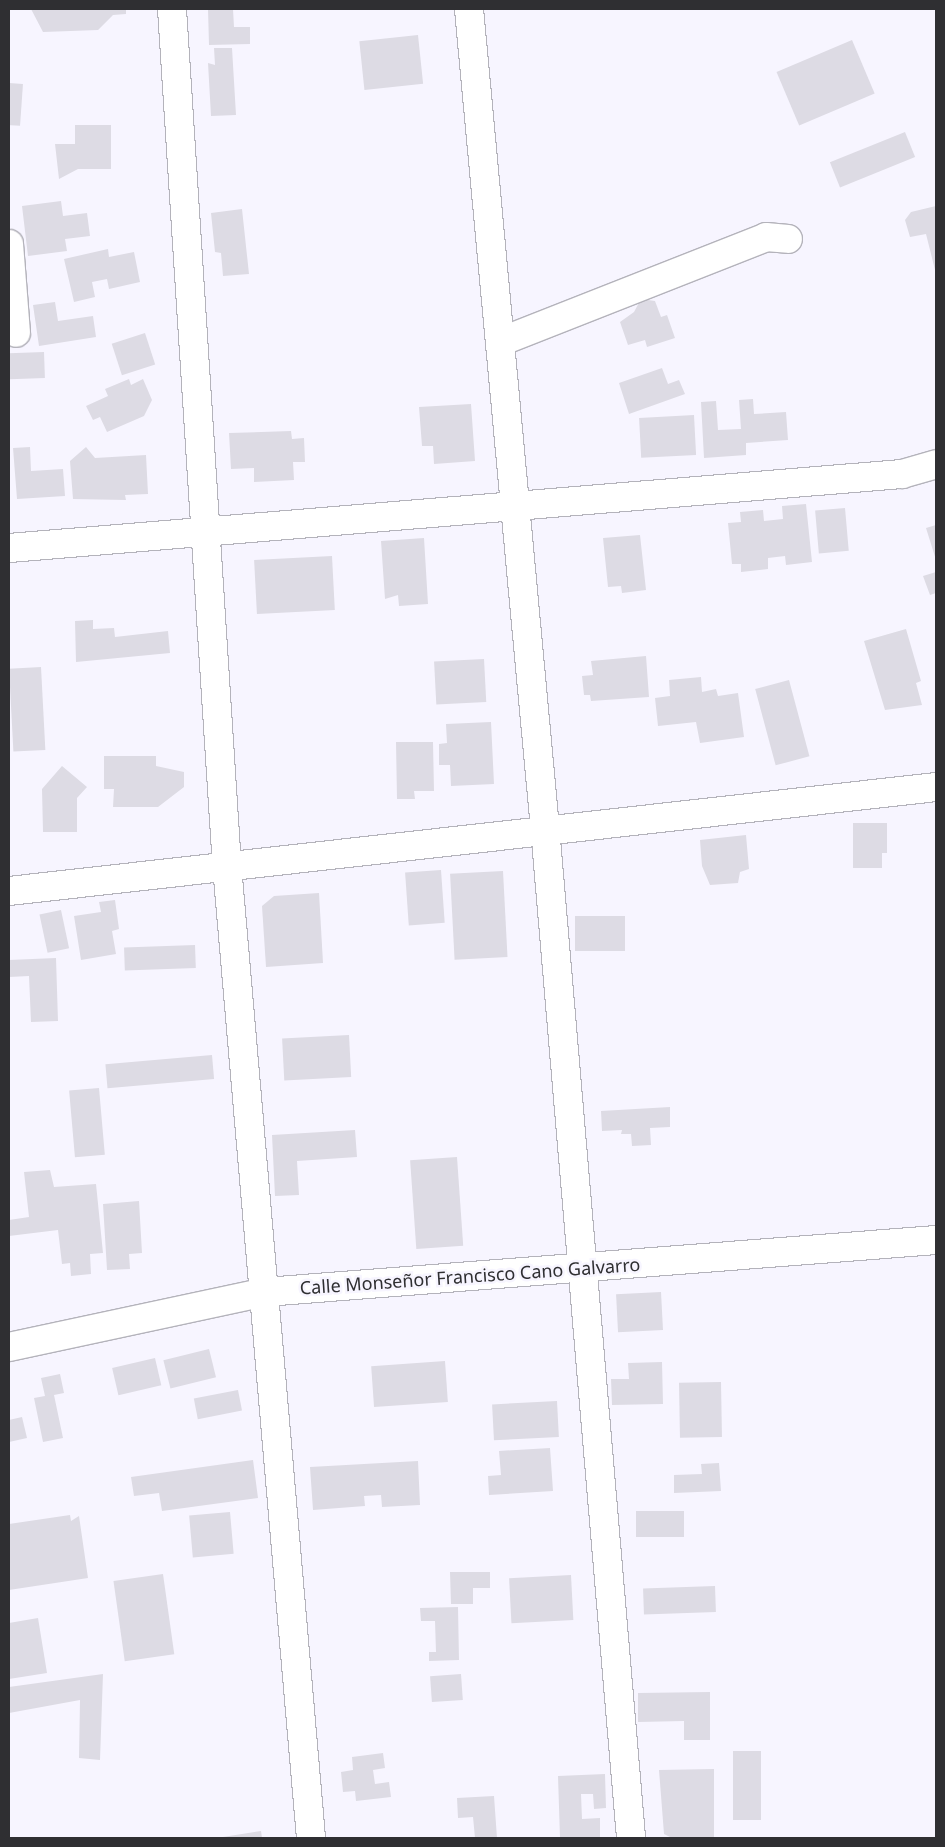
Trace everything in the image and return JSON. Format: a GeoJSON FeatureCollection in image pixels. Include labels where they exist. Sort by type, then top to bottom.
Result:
{"type":"FeatureCollection","features":[{"type":"Feature","properties":{"kind":"street"},"geometry":{"type":"LineString","coordinates":[[172,9],[227,866],[266,1292],[311,1838]]}},
{"type":"Feature","properties":{"kind":"street"},"geometry":{"type":"LineString","coordinates":[[469,9],[545,828],[631,1838]]}},
{"type":"Feature","properties":{"kind":"street"},"geometry":{"type":"LineString","coordinates":[[500,342],[766,238],[788,239]]}},
{"type":"Feature","properties":{"kind":"street"},"geometry":{"type":"LineString","coordinates":[[9,244],[16,333]]}},
{"type":"Feature","properties":{"kind":"street"},"geometry":{"type":"LineString","coordinates":[[9,548],[207,533],[516,504],[902,474],[936,464]]}},
{"type":"Feature","properties":{"kind":"street"},"geometry":{"type":"LineString","coordinates":[[9,891],[545,828],[936,787]]}},
{"type":"Feature","properties":{"kind":"street","name":"Calle Monseñor Francisco Cano Galvarro"},"geometry":{"type":"LineString","coordinates":[[9,1347],[266,1292],[936,1240]]}},
{"type":"Feature","properties":{"kind":"building"},"geometry":{"type":"Polygon","coordinates":[[[31,9],[126,9],[126,14],[113,15],[98,30],[43,32],[31,9]]]}},
{"type":"Feature","properties":{"kind":"building"},"geometry":{"type":"Polygon","coordinates":[[[208,9],[233,9],[234,27],[250,27],[250,44],[209,45],[208,9]]]}},
{"type":"Feature","properties":{"kind":"building"},"geometry":{"type":"Polygon","coordinates":[[[418,35],[423,84],[364,90],[359,41],[418,35]]]}},
{"type":"Feature","properties":{"kind":"building"},"geometry":{"type":"Polygon","coordinates":[[[852,40],[875,93],[799,125],[777,72],[852,40]]]}},
{"type":"Feature","properties":{"kind":"building"},"geometry":{"type":"Polygon","coordinates":[[[214,48],[232,48],[236,115],[211,116],[208,63],[215,65],[214,48]]]}},
{"type":"Feature","properties":{"kind":"building"},"geometry":{"type":"Polygon","coordinates":[[[9,83],[23,84],[20,126],[9,125],[9,83]]]}},
{"type":"Feature","properties":{"kind":"building"},"geometry":{"type":"Polygon","coordinates":[[[75,125],[111,125],[111,169],[78,169],[59,179],[55,144],[75,144],[75,125]]]}},
{"type":"Feature","properties":{"kind":"building"},"geometry":{"type":"Polygon","coordinates":[[[905,132],[915,157],[840,187],[830,162],[905,132]]]}},
{"type":"Feature","properties":{"kind":"building"},"geometry":{"type":"Polygon","coordinates":[[[61,201],[63,216],[87,213],[90,236],[65,239],[67,251],[28,256],[22,206],[61,201]]]}},
{"type":"Feature","properties":{"kind":"building"},"geometry":{"type":"Polygon","coordinates":[[[936,206],[936,274],[926,234],[910,237],[905,220],[911,212],[936,206]]]}},
{"type":"Feature","properties":{"kind":"building"},"geometry":{"type":"Polygon","coordinates":[[[242,209],[249,274],[223,276],[221,253],[215,252],[211,213],[242,209]]]}},
{"type":"Feature","properties":{"kind":"building"},"geometry":{"type":"Polygon","coordinates":[[[108,249],[109,257],[134,252],[140,282],[109,289],[107,279],[92,282],[95,297],[74,302],[64,259],[108,249]]]}},
{"type":"Feature","properties":{"kind":"building"},"geometry":{"type":"Polygon","coordinates":[[[641,299],[655,301],[661,317],[667,315],[675,338],[647,347],[645,340],[628,345],[620,322],[634,312],[641,299]]]}},
{"type":"Feature","properties":{"kind":"building"},"geometry":{"type":"Polygon","coordinates":[[[55,302],[58,321],[93,316],[96,337],[39,346],[33,305],[55,302]]]}},
{"type":"Feature","properties":{"kind":"building"},"geometry":{"type":"Polygon","coordinates":[[[145,333],[155,364],[122,375],[112,344],[145,333]]]}},
{"type":"Feature","properties":{"kind":"building"},"geometry":{"type":"Polygon","coordinates":[[[44,352],[45,378],[10,379],[9,353],[44,352]]]}},
{"type":"Feature","properties":{"kind":"building"},"geometry":{"type":"Polygon","coordinates":[[[662,368],[668,384],[679,380],[685,394],[629,414],[619,383],[662,368]]]}},
{"type":"Feature","properties":{"kind":"building"},"geometry":{"type":"Polygon","coordinates":[[[129,379],[131,385],[143,379],[152,400],[144,416],[107,432],[100,417],[93,420],[86,406],[108,396],[105,389],[129,379]]]}},
{"type":"Feature","properties":{"kind":"building"},"geometry":{"type":"Polygon","coordinates":[[[753,399],[754,414],[786,412],[788,440],[746,443],[746,455],[704,458],[701,402],[716,401],[718,430],[741,429],[739,400],[753,399]]]}},
{"type":"Feature","properties":{"kind":"building"},"geometry":{"type":"Polygon","coordinates":[[[471,404],[475,461],[434,464],[433,446],[422,446],[419,407],[471,404]]]}},
{"type":"Feature","properties":{"kind":"building"},"geometry":{"type":"Polygon","coordinates":[[[694,415],[696,455],[641,458],[639,418],[694,415]]]}},
{"type":"Feature","properties":{"kind":"building"},"geometry":{"type":"Polygon","coordinates":[[[291,431],[292,439],[304,438],[305,462],[293,462],[294,480],[254,482],[254,468],[231,469],[229,433],[291,431]]]}},
{"type":"Feature","properties":{"kind":"building"},"geometry":{"type":"Polygon","coordinates":[[[30,447],[31,471],[63,469],[65,496],[17,499],[13,448],[30,447]]]}},
{"type":"Feature","properties":{"kind":"building"},"geometry":{"type":"Polygon","coordinates":[[[86,447],[95,458],[146,455],[148,494],[125,495],[126,500],[73,499],[70,461],[86,447]]]}},
{"type":"Feature","properties":{"kind":"building"},"geometry":{"type":"Polygon","coordinates":[[[806,504],[812,562],[786,565],[785,556],[768,558],[768,569],[741,572],[741,564],[732,564],[728,523],[741,522],[740,512],[763,510],[764,521],[783,519],[782,506],[806,504]]]}},
{"type":"Feature","properties":{"kind":"building"},"geometry":{"type":"Polygon","coordinates":[[[845,508],[849,551],[819,553],[815,511],[845,508]]]}},
{"type":"Feature","properties":{"kind":"building"},"geometry":{"type":"Polygon","coordinates":[[[936,525],[936,560],[926,528],[936,525]]]}},
{"type":"Feature","properties":{"kind":"building"},"geometry":{"type":"Polygon","coordinates":[[[640,535],[646,590],[622,593],[621,586],[608,587],[603,538],[640,535]]]}},
{"type":"Feature","properties":{"kind":"building"},"geometry":{"type":"Polygon","coordinates":[[[424,538],[428,604],[399,606],[398,595],[385,599],[381,541],[424,538]]]}},
{"type":"Feature","properties":{"kind":"building"},"geometry":{"type":"Polygon","coordinates":[[[332,556],[335,610],[257,614],[254,560],[332,556]]]}},
{"type":"Feature","properties":{"kind":"building"},"geometry":{"type":"Polygon","coordinates":[[[936,572],[936,593],[930,595],[923,576],[936,572]]]}},
{"type":"Feature","properties":{"kind":"building"},"geometry":{"type":"Polygon","coordinates":[[[93,620],[93,629],[114,628],[115,637],[168,631],[170,653],[76,662],[75,621],[93,620]]]}},
{"type":"Feature","properties":{"kind":"building"},"geometry":{"type":"Polygon","coordinates":[[[906,629],[921,681],[916,683],[922,705],[885,710],[864,641],[906,629]]]}},
{"type":"Feature","properties":{"kind":"building"},"geometry":{"type":"Polygon","coordinates":[[[646,656],[649,697],[591,701],[590,695],[584,695],[582,676],[593,675],[591,661],[646,656]]]}},
{"type":"Feature","properties":{"kind":"building"},"geometry":{"type":"Polygon","coordinates":[[[484,659],[486,702],[436,705],[434,662],[484,659]]]}},
{"type":"Feature","properties":{"kind":"building"},"geometry":{"type":"Polygon","coordinates":[[[41,667],[45,750],[13,752],[9,669],[41,667]]]}},
{"type":"Feature","properties":{"kind":"building"},"geometry":{"type":"Polygon","coordinates":[[[701,677],[702,692],[716,689],[718,696],[738,693],[744,737],[700,743],[696,722],[658,726],[655,698],[670,696],[669,680],[701,677]]]}},
{"type":"Feature","properties":{"kind":"building"},"geometry":{"type":"Polygon","coordinates":[[[789,680],[809,756],[776,765],[755,689],[789,680]]]}},
{"type":"Feature","properties":{"kind":"building"},"geometry":{"type":"Polygon","coordinates":[[[491,722],[494,784],[451,786],[450,765],[439,765],[439,744],[447,743],[446,724],[491,722]]]}},
{"type":"Feature","properties":{"kind":"building"},"geometry":{"type":"Polygon","coordinates":[[[396,742],[433,742],[434,791],[414,791],[415,799],[397,799],[396,742]]]}},
{"type":"Feature","properties":{"kind":"building"},"geometry":{"type":"Polygon","coordinates":[[[104,756],[156,756],[156,766],[184,772],[184,787],[158,807],[113,807],[114,789],[104,789],[104,756]]]}},
{"type":"Feature","properties":{"kind":"building"},"geometry":{"type":"Polygon","coordinates":[[[62,766],[87,787],[77,798],[77,832],[43,832],[42,789],[62,766]]]}},
{"type":"Feature","properties":{"kind":"building"},"geometry":{"type":"Polygon","coordinates":[[[853,823],[887,823],[887,853],[882,853],[882,868],[853,868],[853,823]]]}},
{"type":"Feature","properties":{"kind":"building"},"geometry":{"type":"Polygon","coordinates":[[[746,835],[749,869],[740,872],[738,883],[710,885],[702,866],[700,840],[746,835]]]}},
{"type":"Feature","properties":{"kind":"building"},"geometry":{"type":"Polygon","coordinates":[[[441,870],[445,923],[409,925],[405,873],[441,870]]]}},
{"type":"Feature","properties":{"kind":"building"},"geometry":{"type":"Polygon","coordinates":[[[503,871],[508,957],[455,960],[450,874],[503,871]]]}},
{"type":"Feature","properties":{"kind":"building"},"geometry":{"type":"Polygon","coordinates":[[[319,893],[323,963],[266,967],[262,906],[274,896],[319,893]]]}},
{"type":"Feature","properties":{"kind":"building"},"geometry":{"type":"Polygon","coordinates":[[[115,900],[119,929],[112,931],[116,954],[81,960],[74,916],[101,912],[99,902],[115,900]]]}},
{"type":"Feature","properties":{"kind":"building"},"geometry":{"type":"Polygon","coordinates":[[[61,910],[69,948],[48,953],[39,915],[61,910]]]}},
{"type":"Feature","properties":{"kind":"building"},"geometry":{"type":"Polygon","coordinates":[[[575,916],[625,916],[625,951],[575,951],[575,916]]]}},
{"type":"Feature","properties":{"kind":"building"},"geometry":{"type":"Polygon","coordinates":[[[195,945],[196,968],[125,970],[124,947],[195,945]]]}},
{"type":"Feature","properties":{"kind":"building"},"geometry":{"type":"Polygon","coordinates":[[[56,958],[58,1021],[31,1022],[29,976],[9,977],[9,960],[56,958]]]}},
{"type":"Feature","properties":{"kind":"building"},"geometry":{"type":"Polygon","coordinates":[[[349,1035],[351,1077],[284,1080],[282,1039],[349,1035]]]}},
{"type":"Feature","properties":{"kind":"building"},"geometry":{"type":"Polygon","coordinates":[[[212,1055],[214,1079],[107,1088],[105,1064],[212,1055]]]}},
{"type":"Feature","properties":{"kind":"building"},"geometry":{"type":"Polygon","coordinates":[[[99,1088],[105,1155],[75,1157],[69,1091],[99,1088]]]}},
{"type":"Feature","properties":{"kind":"building"},"geometry":{"type":"Polygon","coordinates":[[[670,1107],[670,1127],[650,1128],[651,1145],[632,1146],[631,1134],[621,1134],[622,1130],[602,1131],[601,1111],[670,1107]]]}},
{"type":"Feature","properties":{"kind":"building"},"geometry":{"type":"Polygon","coordinates":[[[355,1130],[357,1157],[297,1161],[299,1195],[275,1196],[272,1135],[355,1130]]]}},
{"type":"Feature","properties":{"kind":"building"},"geometry":{"type":"Polygon","coordinates":[[[457,1157],[463,1246],[416,1249],[410,1160],[457,1157]]]}},
{"type":"Feature","properties":{"kind":"building"},"geometry":{"type":"Polygon","coordinates":[[[50,1170],[54,1187],[96,1184],[103,1253],[90,1254],[91,1274],[71,1276],[70,1263],[62,1264],[58,1230],[9,1236],[9,1220],[29,1217],[24,1172],[50,1170]]]}},
{"type":"Feature","properties":{"kind":"building"},"geometry":{"type":"Polygon","coordinates":[[[139,1201],[142,1253],[129,1254],[130,1269],[107,1270],[103,1204],[139,1201]]]}},
{"type":"Feature","properties":{"kind":"building"},"geometry":{"type":"Polygon","coordinates":[[[661,1292],[663,1330],[618,1332],[616,1294],[661,1292]]]}},
{"type":"Feature","properties":{"kind":"building"},"geometry":{"type":"Polygon","coordinates":[[[209,1349],[216,1377],[170,1389],[163,1360],[209,1349]]]}},
{"type":"Feature","properties":{"kind":"building"},"geometry":{"type":"Polygon","coordinates":[[[155,1358],[161,1385],[118,1395],[112,1368],[155,1358]]]}},
{"type":"Feature","properties":{"kind":"building"},"geometry":{"type":"Polygon","coordinates":[[[445,1361],[448,1402],[374,1407],[371,1366],[445,1361]]]}},
{"type":"Feature","properties":{"kind":"building"},"geometry":{"type":"Polygon","coordinates":[[[662,1362],[663,1404],[612,1405],[611,1379],[629,1379],[628,1363],[662,1362]]]}},
{"type":"Feature","properties":{"kind":"building"},"geometry":{"type":"Polygon","coordinates":[[[60,1374],[64,1393],[54,1395],[63,1438],[43,1442],[34,1398],[45,1396],[41,1378],[60,1374]]]}},
{"type":"Feature","properties":{"kind":"building"},"geometry":{"type":"Polygon","coordinates":[[[721,1382],[722,1437],[680,1438],[679,1383],[721,1382]]]}},
{"type":"Feature","properties":{"kind":"building"},"geometry":{"type":"Polygon","coordinates":[[[238,1390],[242,1411],[198,1419],[194,1399],[238,1390]]]}},
{"type":"Feature","properties":{"kind":"building"},"geometry":{"type":"Polygon","coordinates":[[[557,1401],[559,1437],[494,1440],[492,1404],[557,1401]]]}},
{"type":"Feature","properties":{"kind":"building"},"geometry":{"type":"Polygon","coordinates":[[[22,1417],[27,1438],[9,1442],[9,1420],[22,1417]]]}},
{"type":"Feature","properties":{"kind":"building"},"geometry":{"type":"Polygon","coordinates":[[[550,1448],[553,1491],[489,1495],[488,1476],[501,1475],[499,1451],[550,1448]]]}},
{"type":"Feature","properties":{"kind":"building"},"geometry":{"type":"Polygon","coordinates":[[[253,1460],[258,1498],[162,1511],[159,1493],[134,1496],[131,1477],[253,1460]]]}},
{"type":"Feature","properties":{"kind":"building"},"geometry":{"type":"Polygon","coordinates":[[[418,1461],[420,1505],[382,1507],[381,1495],[364,1496],[365,1506],[313,1510],[310,1467],[418,1461]]]}},
{"type":"Feature","properties":{"kind":"building"},"geometry":{"type":"Polygon","coordinates":[[[719,1463],[721,1491],[674,1493],[674,1475],[702,1474],[701,1464],[719,1463]]]}},
{"type":"Feature","properties":{"kind":"building"},"geometry":{"type":"Polygon","coordinates":[[[636,1511],[684,1511],[684,1537],[636,1537],[636,1511]]]}},
{"type":"Feature","properties":{"kind":"building"},"geometry":{"type":"Polygon","coordinates":[[[230,1512],[234,1554],[193,1557],[189,1516],[230,1512]]]}},
{"type":"Feature","properties":{"kind":"building"},"geometry":{"type":"Polygon","coordinates":[[[70,1515],[71,1521],[79,1516],[88,1578],[9,1590],[9,1524],[70,1515]]]}},
{"type":"Feature","properties":{"kind":"building"},"geometry":{"type":"Polygon","coordinates":[[[450,1572],[490,1572],[490,1588],[473,1588],[473,1604],[451,1604],[450,1572]]]}},
{"type":"Feature","properties":{"kind":"building"},"geometry":{"type":"Polygon","coordinates":[[[163,1574],[174,1654],[125,1661],[113,1581],[163,1574]]]}},
{"type":"Feature","properties":{"kind":"building"},"geometry":{"type":"Polygon","coordinates":[[[571,1575],[573,1620],[511,1623],[509,1578],[571,1575]]]}},
{"type":"Feature","properties":{"kind":"building"},"geometry":{"type":"Polygon","coordinates":[[[715,1586],[716,1612],[644,1614],[643,1589],[715,1586]]]}},
{"type":"Feature","properties":{"kind":"building"},"geometry":{"type":"Polygon","coordinates":[[[458,1607],[459,1660],[429,1661],[429,1652],[436,1652],[435,1621],[421,1621],[420,1608],[458,1607]]]}},
{"type":"Feature","properties":{"kind":"building"},"geometry":{"type":"Polygon","coordinates":[[[38,1618],[47,1673],[9,1679],[9,1623],[38,1618]]]}},
{"type":"Feature","properties":{"kind":"building"},"geometry":{"type":"Polygon","coordinates":[[[103,1674],[100,1760],[79,1758],[80,1700],[9,1713],[9,1687],[103,1674]]]}},
{"type":"Feature","properties":{"kind":"building"},"geometry":{"type":"Polygon","coordinates":[[[461,1674],[463,1700],[432,1702],[430,1676],[461,1674]]]}},
{"type":"Feature","properties":{"kind":"building"},"geometry":{"type":"Polygon","coordinates":[[[710,1692],[710,1740],[684,1740],[684,1721],[638,1722],[638,1693],[710,1692]]]}},
{"type":"Feature","properties":{"kind":"building"},"geometry":{"type":"Polygon","coordinates":[[[733,1751],[761,1751],[761,1820],[733,1820],[733,1751]]]}},
{"type":"Feature","properties":{"kind":"building"},"geometry":{"type":"Polygon","coordinates":[[[383,1753],[385,1768],[373,1770],[375,1784],[389,1782],[391,1797],[356,1801],[355,1791],[343,1792],[341,1772],[353,1770],[352,1757],[383,1753]]]}},
{"type":"Feature","properties":{"kind":"building"},"geometry":{"type":"Polygon","coordinates":[[[714,1769],[714,1838],[672,1838],[664,1834],[659,1770],[714,1769]]]}},
{"type":"Feature","properties":{"kind":"building"},"geometry":{"type":"Polygon","coordinates":[[[605,1774],[606,1808],[594,1809],[593,1794],[581,1794],[582,1819],[600,1818],[600,1838],[560,1838],[558,1776],[605,1774]]]}},
{"type":"Feature","properties":{"kind":"building"},"geometry":{"type":"Polygon","coordinates":[[[494,1796],[497,1838],[475,1838],[473,1817],[458,1818],[457,1798],[494,1796]]]}},
{"type":"Feature","properties":{"kind":"building"},"geometry":{"type":"Polygon","coordinates":[[[261,1831],[262,1838],[223,1838],[223,1837],[261,1831]]]}}]}
